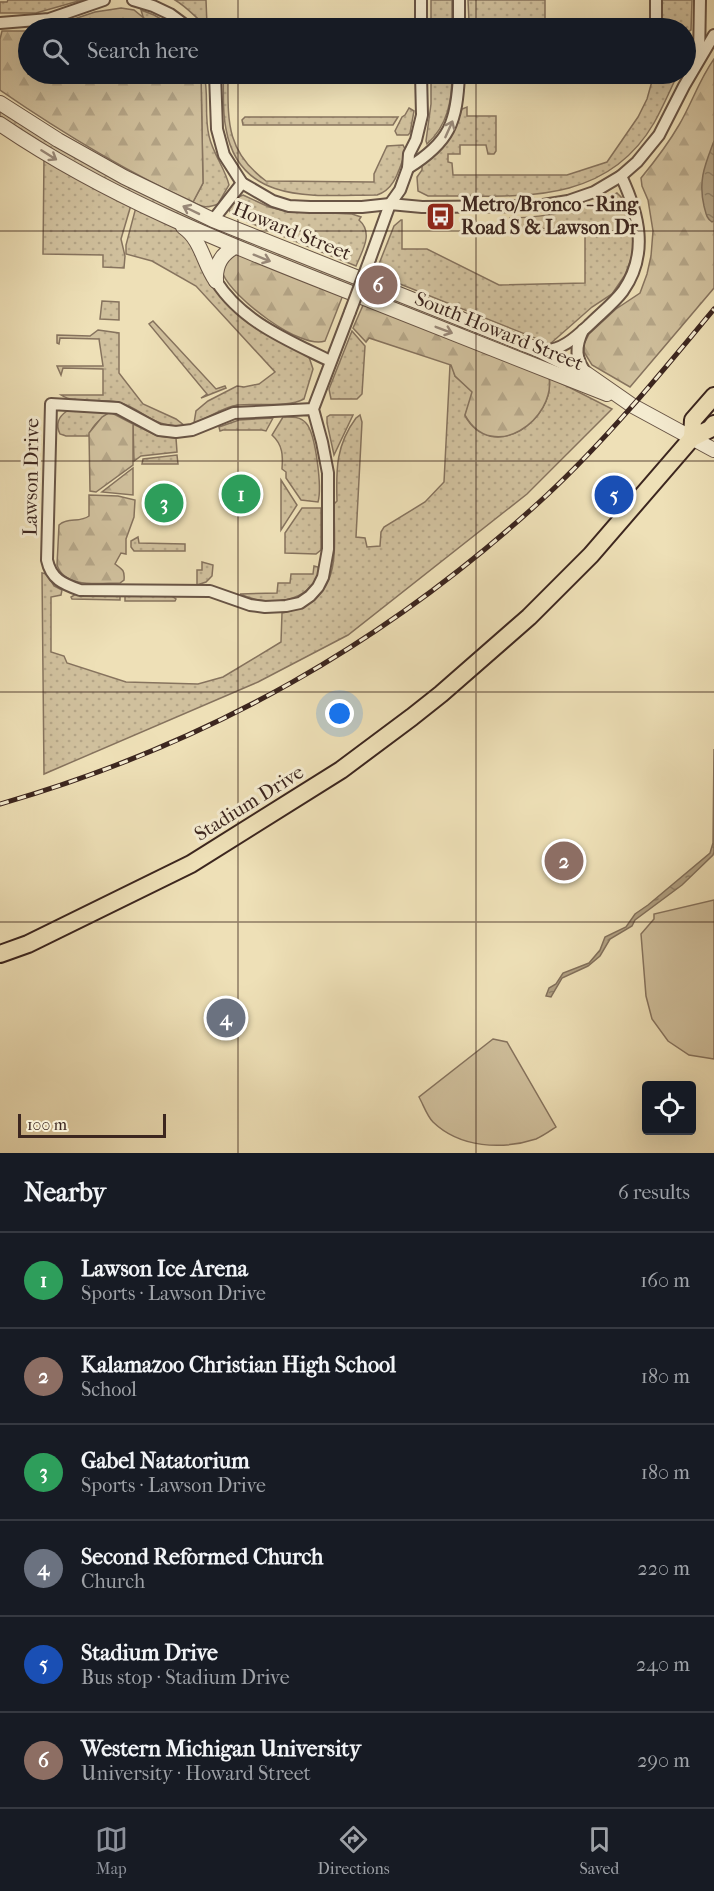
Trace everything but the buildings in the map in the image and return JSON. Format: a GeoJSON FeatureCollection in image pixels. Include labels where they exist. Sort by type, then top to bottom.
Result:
{"type":"FeatureCollection","features":[{"type":"Feature","properties":{"kind":"main road","name":"Stadium Drive"},"geometry":{"type":"LineString","coordinates":[[692,438],[693,420],[714,396]]}},
{"type":"Feature","properties":{"kind":"main road","name":"Stadium Drive"},"geometry":{"type":"LineString","coordinates":[[0,954],[28,944],[191,864],[306,793],[378,742],[441,694],[529,616],[591,555],[692,438],[710,429],[714,424]]}},
{"type":"Feature","properties":{"kind":"street"},"geometry":{"type":"LineString","coordinates":[[52,18],[104,0]]}},
{"type":"Feature","properties":{"kind":"street"},"geometry":{"type":"LineString","coordinates":[[133,0],[161,10],[173,18]]}},
{"type":"Feature","properties":{"kind":"street"},"geometry":{"type":"LineString","coordinates":[[421,0],[421,18]]}},
{"type":"Feature","properties":{"kind":"street"},"geometry":{"type":"LineString","coordinates":[[459,0],[459,18]]}},
{"type":"Feature","properties":{"kind":"street"},"geometry":{"type":"LineString","coordinates":[[656,0],[656,18]]}},
{"type":"Feature","properties":{"kind":"street"},"geometry":{"type":"LineString","coordinates":[[699,0],[699,60]]}},
{"type":"Feature","properties":{"kind":"street"},"geometry":{"type":"LineString","coordinates":[[0,23],[18,22]]}},
{"type":"Feature","properties":{"kind":"street"},"geometry":{"type":"LineString","coordinates":[[696,66],[714,35]]}},
{"type":"Feature","properties":{"kind":"street"},"geometry":{"type":"LineString","coordinates":[[215,84],[219,142],[228,164],[242,183],[273,201],[289,206],[362,207],[390,204],[422,207],[549,205],[587,195],[621,176],[637,162],[659,135],[686,84]]}},
{"type":"Feature","properties":{"kind":"street"},"geometry":{"type":"LineString","coordinates":[[313,408],[390,204],[400,190],[408,168],[409,154],[416,140],[422,115],[422,84]]}},
{"type":"Feature","properties":{"kind":"street"},"geometry":{"type":"LineString","coordinates":[[408,168],[427,156],[445,138],[454,117],[458,84]]}},
{"type":"Feature","properties":{"kind":"street","name":"Howard Street"},"geometry":{"type":"LineString","coordinates":[[0,103],[58,140],[124,177],[213,220],[539,350],[587,374],[628,402],[714,450]]}},
{"type":"Feature","properties":{"kind":"street","name":"South Howard Street"},"geometry":{"type":"LineString","coordinates":[[0,124],[81,175],[168,218],[235,247],[628,402]]}},
{"type":"Feature","properties":{"kind":"street"},"geometry":{"type":"LineString","coordinates":[[539,350],[549,351],[560,348],[584,330],[622,292],[633,273],[638,255],[640,232],[637,214],[621,176]]}},
{"type":"Feature","properties":{"kind":"street"},"geometry":{"type":"LineString","coordinates":[[213,220],[242,183]]}},
{"type":"Feature","properties":{"kind":"street"},"geometry":{"type":"LineString","coordinates":[[168,218],[193,236],[216,281],[229,299],[251,318],[330,361]]}},
{"type":"Feature","properties":{"kind":"street"},"geometry":{"type":"LineString","coordinates":[[216,281],[216,267],[219,260],[235,247]]}},
{"type":"Feature","properties":{"kind":"street"},"geometry":{"type":"LineString","coordinates":[[584,330],[579,339],[576,354],[581,367],[587,374]]}},
{"type":"Feature","properties":{"kind":"street","name":"Lawson Drive"},"geometry":{"type":"LineString","coordinates":[[51,404],[118,408],[159,430],[176,432],[192,430],[234,413],[313,408],[327,473],[328,558],[318,587],[300,603],[265,608],[210,591],[80,590],[57,580],[51,572],[47,560],[51,404]]}},
{"type":"Feature","properties":{"kind":"green space"},"geometry":{"type":"Polygon","coordinates":[[[8,0],[82,0],[36,13],[0,13],[0,2],[8,0]]]}},
{"type":"Feature","properties":{"kind":"green space"},"geometry":{"type":"Polygon","coordinates":[[[175,0],[206,0],[207,18],[197,18],[175,0]]]}},
{"type":"Feature","properties":{"kind":"green space"},"geometry":{"type":"Polygon","coordinates":[[[431,0],[452,0],[452,18],[431,18],[431,0]]]}},
{"type":"Feature","properties":{"kind":"green space"},"geometry":{"type":"Polygon","coordinates":[[[468,0],[545,0],[545,18],[469,18],[468,0]]]}},
{"type":"Feature","properties":{"kind":"green space"},"geometry":{"type":"Polygon","coordinates":[[[662,0],[692,0],[691,18],[662,18],[662,0]]]}},
{"type":"Feature","properties":{"kind":"green space"},"geometry":{"type":"Polygon","coordinates":[[[121,8],[134,10],[144,18],[77,18],[95,12],[121,8]]]}},
{"type":"Feature","properties":{"kind":"green space"},"geometry":{"type":"Polygon","coordinates":[[[141,10],[159,18],[143,18],[141,10]]]}},
{"type":"Feature","properties":{"kind":"green space"},"geometry":{"type":"Polygon","coordinates":[[[2,31],[18,31],[18,84],[201,84],[203,183],[193,202],[94,150],[0,90],[2,31]]]}},
{"type":"Feature","properties":{"kind":"green space"},"geometry":{"type":"Polygon","coordinates":[[[714,59],[714,288],[630,387],[592,365],[584,352],[584,344],[589,334],[616,309],[640,293],[651,256],[653,231],[648,200],[641,178],[675,132],[714,59]]]}},
{"type":"Feature","properties":{"kind":"green space"},"geometry":{"type":"Polygon","coordinates":[[[201,84],[205,84],[209,136],[229,185],[218,204],[208,207],[193,202],[203,183],[201,84]]]}},
{"type":"Feature","properties":{"kind":"green space"},"geometry":{"type":"Polygon","coordinates":[[[223,84],[228,84],[229,120],[236,146],[253,170],[266,181],[374,182],[374,174],[387,146],[403,145],[406,151],[393,183],[377,195],[307,195],[285,191],[264,184],[247,172],[234,154],[226,129],[223,84]]]}},
{"type":"Feature","properties":{"kind":"green space"},"geometry":{"type":"Polygon","coordinates":[[[431,84],[452,84],[450,103],[444,120],[440,129],[427,144],[426,141],[431,84]]]}},
{"type":"Feature","properties":{"kind":"green space"},"geometry":{"type":"Polygon","coordinates":[[[651,84],[673,84],[654,123],[633,151],[609,171],[583,184],[523,195],[428,196],[418,191],[417,177],[422,170],[422,165],[446,140],[462,109],[467,107],[467,116],[496,116],[496,151],[494,154],[488,154],[486,145],[460,145],[460,154],[448,154],[448,162],[452,163],[453,175],[567,175],[607,162],[638,117],[651,84]]]}},
{"type":"Feature","properties":{"kind":"green space"},"geometry":{"type":"Polygon","coordinates":[[[0,108],[52,143],[545,360],[468,329],[450,326],[149,203],[82,168],[0,116],[0,108]]]}},
{"type":"Feature","properties":{"kind":"green space"},"geometry":{"type":"Polygon","coordinates":[[[409,108],[414,111],[410,133],[397,135],[395,131],[409,108]]]}},
{"type":"Feature","properties":{"kind":"green space"},"geometry":{"type":"Polygon","coordinates":[[[245,117],[398,117],[393,125],[243,125],[242,120],[245,117]]]}},
{"type":"Feature","properties":{"kind":"green space"},"geometry":{"type":"Polygon","coordinates":[[[44,157],[131,205],[121,239],[125,256],[124,268],[103,267],[103,255],[43,254],[44,157]]]}},
{"type":"Feature","properties":{"kind":"green space"},"geometry":{"type":"Polygon","coordinates":[[[617,193],[627,203],[634,232],[632,256],[625,275],[612,294],[592,307],[550,344],[375,274],[394,226],[402,220],[402,249],[427,249],[499,285],[585,283],[585,228],[511,229],[510,218],[565,212],[617,193]]]}},
{"type":"Feature","properties":{"kind":"green space"},"geometry":{"type":"Polygon","coordinates":[[[243,195],[269,207],[286,211],[352,214],[361,217],[359,220],[366,231],[366,236],[364,248],[356,266],[231,215],[229,208],[234,199],[243,195]]]}},
{"type":"Feature","properties":{"kind":"green space"},"geometry":{"type":"Polygon","coordinates":[[[136,207],[176,227],[188,236],[218,291],[308,354],[313,369],[304,399],[281,404],[232,406],[194,423],[196,411],[208,401],[237,386],[259,384],[275,372],[196,286],[152,261],[126,254],[126,245],[136,207]]]}},
{"type":"Feature","properties":{"kind":"green space"},"geometry":{"type":"Polygon","coordinates":[[[235,253],[343,295],[325,341],[314,342],[284,330],[268,320],[239,295],[223,274],[226,262],[235,253]]]}},
{"type":"Feature","properties":{"kind":"green space"},"geometry":{"type":"Polygon","coordinates":[[[102,301],[119,302],[119,320],[100,319],[102,301]]]}},
{"type":"Feature","properties":{"kind":"green space"},"geometry":{"type":"Polygon","coordinates":[[[364,303],[549,377],[549,393],[543,408],[533,421],[506,436],[491,436],[477,429],[465,415],[472,392],[455,376],[451,365],[369,338],[366,342],[353,328],[364,303]]]}},
{"type":"Feature","properties":{"kind":"green space"},"geometry":{"type":"Polygon","coordinates":[[[153,321],[216,389],[225,386],[226,388],[201,398],[207,394],[149,324],[153,321]]]}},
{"type":"Feature","properties":{"kind":"green space"},"geometry":{"type":"Polygon","coordinates":[[[98,330],[119,333],[119,373],[143,404],[176,419],[185,426],[163,424],[118,402],[80,400],[61,395],[103,395],[103,369],[63,368],[61,375],[57,366],[103,366],[99,339],[60,338],[59,344],[57,343],[57,335],[90,336],[98,330]]]}},
{"type":"Feature","properties":{"kind":"green space"},"geometry":{"type":"Polygon","coordinates":[[[352,331],[365,346],[362,394],[357,399],[331,399],[329,389],[352,331]]]}},
{"type":"Feature","properties":{"kind":"green space"},"geometry":{"type":"Polygon","coordinates":[[[450,365],[455,376],[473,392],[465,416],[477,430],[490,436],[505,436],[520,431],[533,421],[543,408],[549,393],[549,377],[612,409],[527,494],[348,635],[258,682],[44,774],[42,573],[47,574],[54,586],[62,590],[61,595],[51,597],[51,652],[64,656],[67,663],[126,682],[198,684],[223,677],[281,642],[282,613],[302,607],[316,598],[326,586],[334,557],[334,504],[337,501],[339,458],[344,438],[356,418],[360,415],[362,422],[356,537],[365,538],[367,547],[380,546],[381,532],[384,527],[425,502],[444,482],[450,365]]]}},
{"type":"Feature","properties":{"kind":"green space"},"geometry":{"type":"Polygon","coordinates":[[[67,411],[110,412],[94,426],[89,436],[66,436],[60,434],[58,424],[61,416],[67,411]]]}},
{"type":"Feature","properties":{"kind":"green space"},"geometry":{"type":"Polygon","coordinates":[[[110,412],[133,424],[133,465],[96,492],[90,491],[89,433],[102,417],[110,412]]]}},
{"type":"Feature","properties":{"kind":"green space"},"geometry":{"type":"Polygon","coordinates":[[[353,415],[334,455],[327,423],[327,417],[353,415]]]}},
{"type":"Feature","properties":{"kind":"green space"},"geometry":{"type":"Polygon","coordinates":[[[283,417],[301,419],[310,429],[317,461],[318,502],[301,500],[286,478],[286,472],[282,469],[282,451],[272,435],[283,417]]]}},
{"type":"Feature","properties":{"kind":"green space"},"geometry":{"type":"Polygon","coordinates":[[[273,418],[266,431],[220,431],[219,427],[239,420],[273,418]]]}},
{"type":"Feature","properties":{"kind":"green space"},"geometry":{"type":"Polygon","coordinates":[[[133,424],[158,436],[176,438],[177,452],[141,456],[134,461],[133,424]]]}},
{"type":"Feature","properties":{"kind":"green space"},"geometry":{"type":"Polygon","coordinates":[[[177,455],[178,464],[142,464],[143,459],[177,455]]]}},
{"type":"Feature","properties":{"kind":"green space"},"geometry":{"type":"Polygon","coordinates":[[[133,468],[133,495],[102,492],[133,468]]]}},
{"type":"Feature","properties":{"kind":"green space"},"geometry":{"type":"Polygon","coordinates":[[[281,480],[297,505],[281,530],[281,480]]]}},
{"type":"Feature","properties":{"kind":"green space"},"geometry":{"type":"Polygon","coordinates":[[[89,495],[118,496],[135,500],[134,517],[126,539],[126,554],[121,553],[115,564],[124,574],[124,580],[120,583],[93,584],[75,581],[61,573],[57,565],[59,525],[66,521],[89,516],[89,495]]]}},
{"type":"Feature","properties":{"kind":"green space"},"geometry":{"type":"Polygon","coordinates":[[[302,508],[321,508],[321,550],[316,554],[285,553],[285,533],[302,508]]]}},
{"type":"Feature","properties":{"kind":"green space"},"geometry":{"type":"Polygon","coordinates":[[[138,537],[139,543],[185,544],[185,551],[134,551],[131,541],[138,537]]]}},
{"type":"Feature","properties":{"kind":"green space"},"geometry":{"type":"Polygon","coordinates":[[[202,562],[213,565],[212,576],[206,582],[197,585],[197,570],[202,570],[202,562]]]}},
{"type":"Feature","properties":{"kind":"green space"},"geometry":{"type":"Polygon","coordinates":[[[314,566],[318,567],[319,571],[314,582],[297,596],[286,600],[262,601],[240,594],[277,593],[278,583],[290,583],[291,574],[313,574],[314,566]]]}},
{"type":"Feature","properties":{"kind":"green space"},"geometry":{"type":"Polygon","coordinates":[[[76,594],[120,595],[120,600],[72,599],[71,597],[76,594]]]}},
{"type":"Feature","properties":{"kind":"green space"},"geometry":{"type":"Polygon","coordinates":[[[125,595],[170,595],[176,599],[175,601],[125,601],[125,595]]]}},
{"type":"Feature","properties":{"kind":"green space"},"geometry":{"type":"Polygon","coordinates":[[[714,900],[714,1059],[689,1055],[668,1041],[652,1019],[646,996],[641,934],[654,919],[654,914],[714,900]]]}},
{"type":"Feature","properties":{"kind":"green space"},"geometry":{"type":"Polygon","coordinates":[[[493,1039],[507,1042],[556,1127],[536,1139],[509,1145],[468,1142],[444,1131],[433,1122],[419,1097],[493,1039]]]}},
{"type":"Feature","properties":{"kind":"water"},"geometry":{"type":"Polygon","coordinates":[[[714,141],[714,221],[712,222],[708,219],[702,197],[702,180],[714,141]]]}},
{"type":"Feature","properties":{"kind":"water"},"geometry":{"type":"Polygon","coordinates":[[[714,749],[713,855],[682,885],[635,920],[632,926],[610,939],[600,956],[588,966],[562,978],[551,997],[546,996],[549,988],[556,984],[563,973],[589,963],[600,950],[605,937],[626,927],[635,914],[710,853],[713,843],[714,749]]]}},
{"type":"Feature","properties":{"kind":"railway"},"geometry":{"type":"LineString","coordinates":[[0,804],[77,780],[223,719],[359,642],[424,597],[486,548],[570,473],[634,405],[714,309]]}},
{"type":"Feature","properties":{"kind":"place","name":"Metro/Bronco - Ring Road S & Lawson Dr"},"geometry":{"type":"Point","coordinates":[440,216]}},
{"type":"Feature","properties":{"kind":"place","name":"Western Michigan University"},"geometry":{"type":"Point","coordinates":[378,285]}},
{"type":"Feature","properties":{"kind":"place","name":"Lawson Ice Arena"},"geometry":{"type":"Point","coordinates":[241,494]}},
{"type":"Feature","properties":{"kind":"place","name":"Stadium Drive"},"geometry":{"type":"Point","coordinates":[614,495]}},
{"type":"Feature","properties":{"kind":"place","name":"Gabel Natatorium"},"geometry":{"type":"Point","coordinates":[164,503]}},
{"type":"Feature","properties":{"kind":"place","name":"Kalamazoo Christian High School"},"geometry":{"type":"Point","coordinates":[564,861]}},
{"type":"Feature","properties":{"kind":"place","name":"Second Reformed Church"},"geometry":{"type":"Point","coordinates":[226,1018]}}]}
